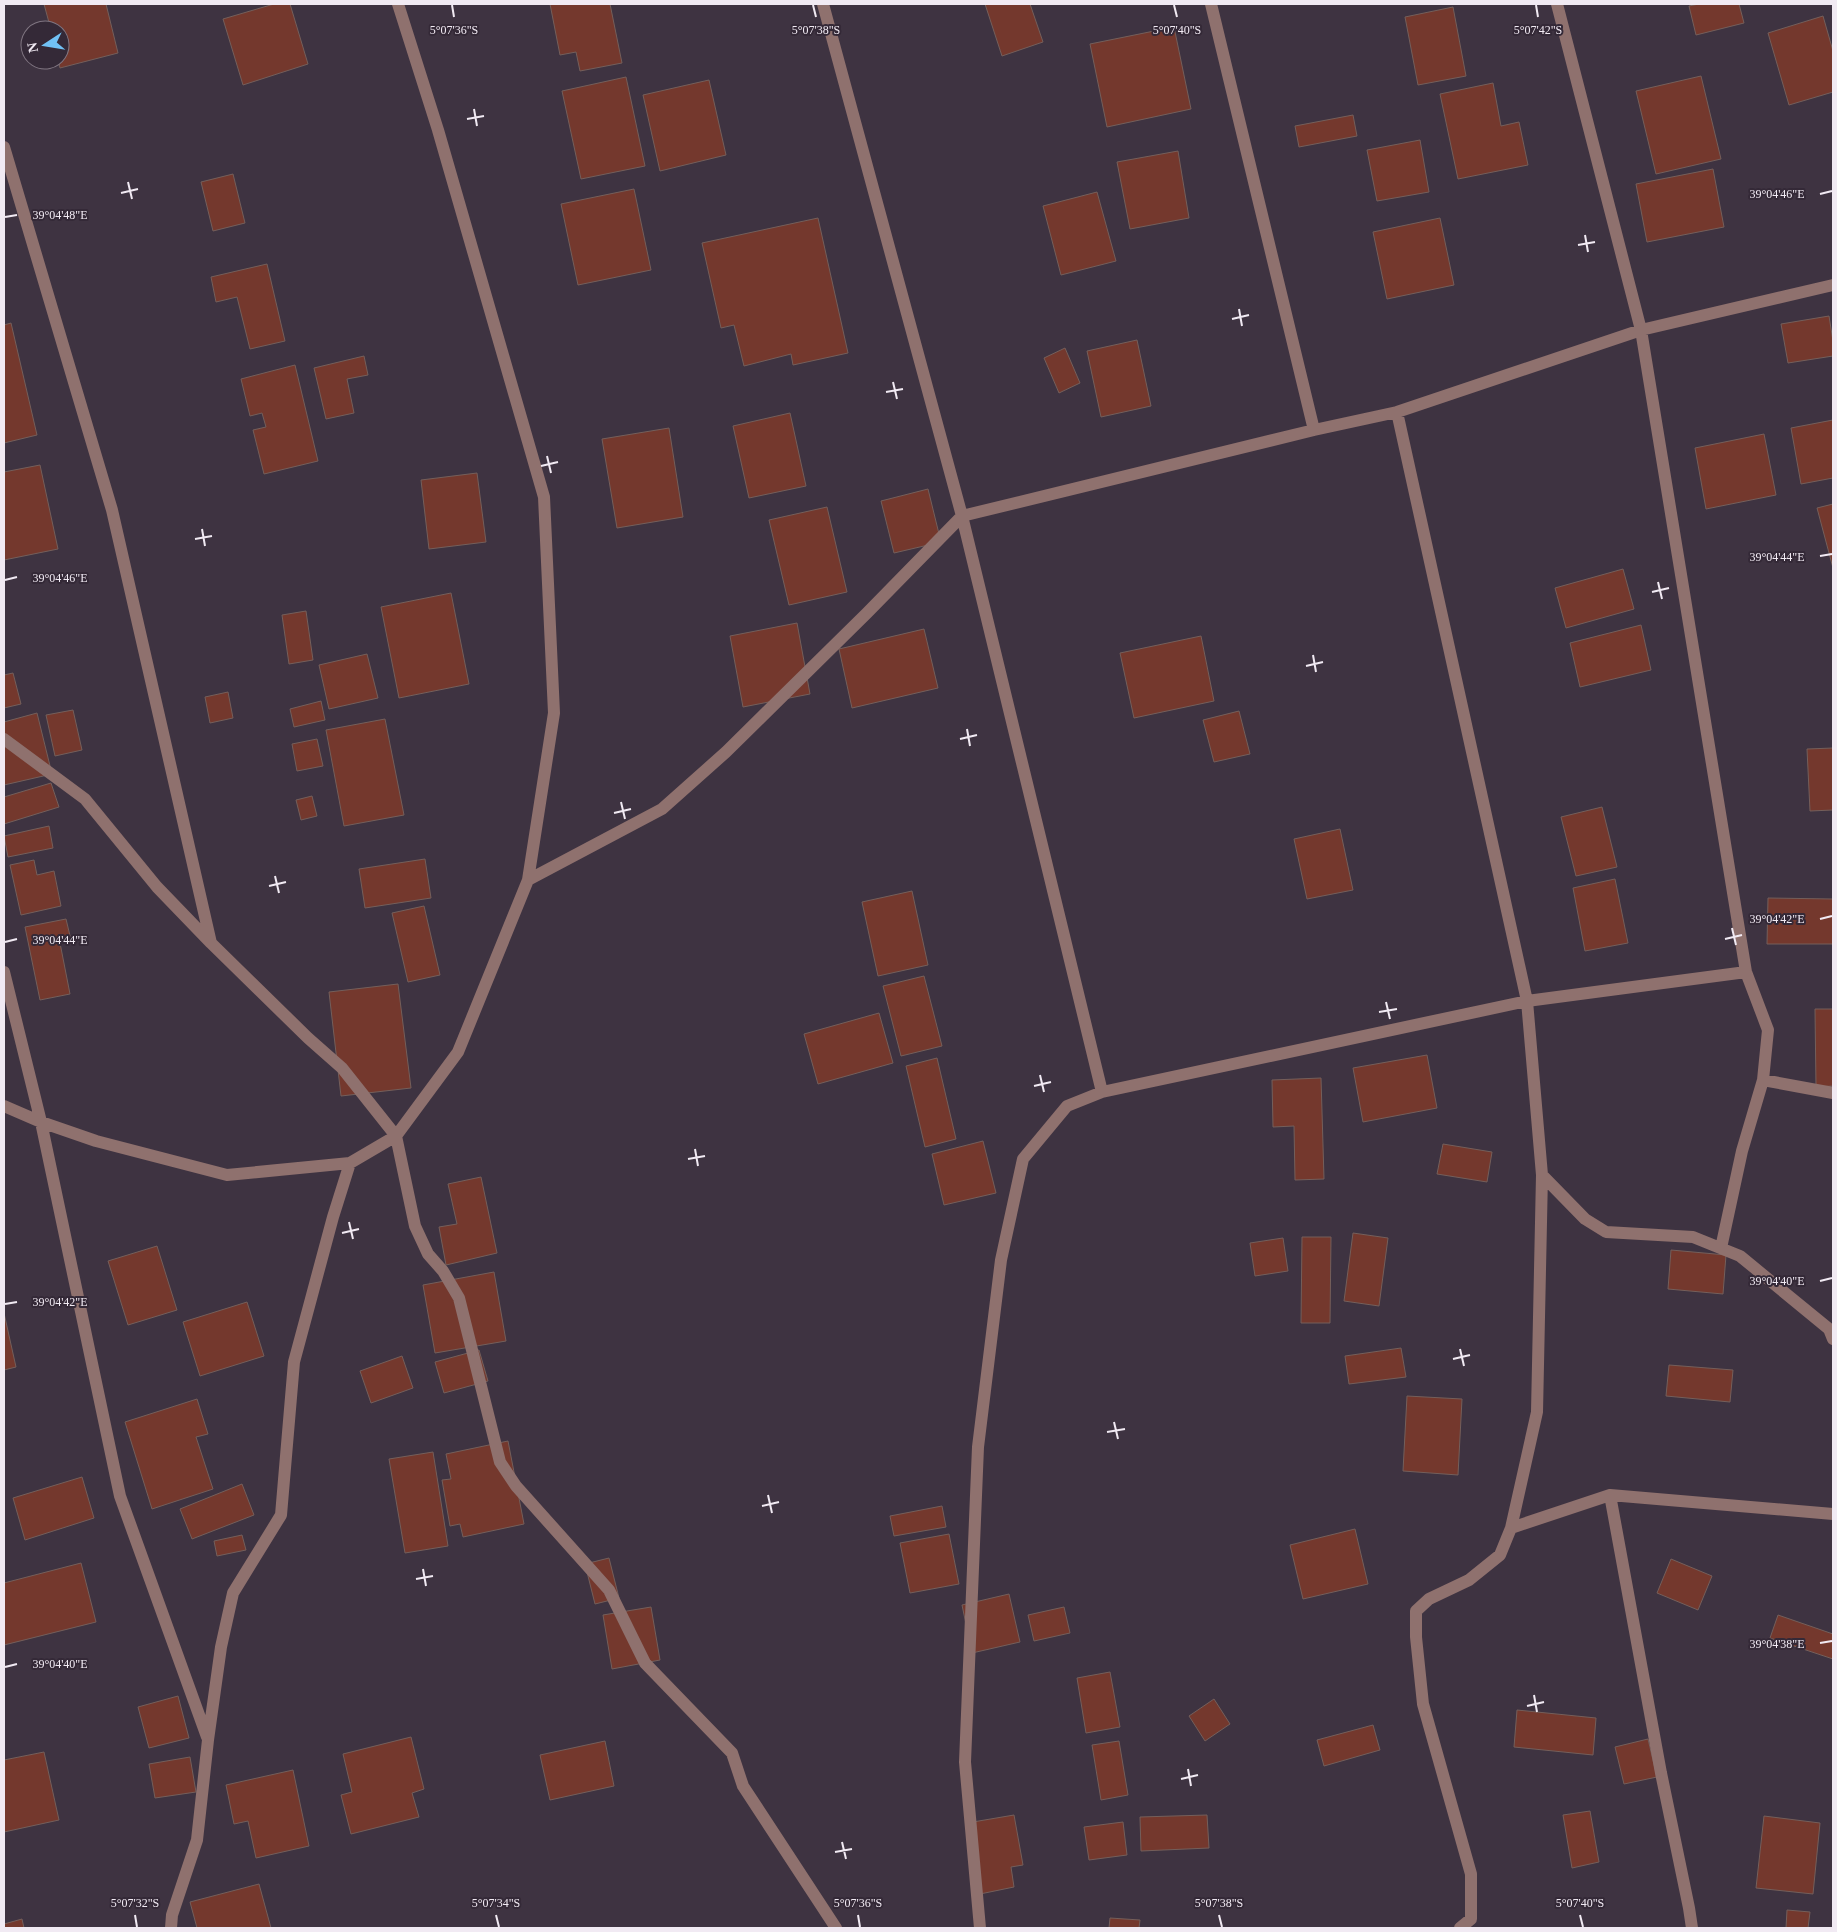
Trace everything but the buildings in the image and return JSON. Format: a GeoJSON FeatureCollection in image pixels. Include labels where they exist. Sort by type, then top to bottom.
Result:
{"type":"FeatureCollection","features":[{"type":"Feature","properties":{"kind":"street"},"geometry":{"type":"LineString","coordinates":[[4,1106],[96,1141],[227,1175],[350,1163],[396,1136],[458,1052],[528,880],[554,713],[544,497],[438,130],[398,4]]}},
{"type":"Feature","properties":{"kind":"street"},"geometry":{"type":"LineString","coordinates":[[823,4],[962,516],[1102,1092]]}},
{"type":"Feature","properties":{"kind":"street"},"geometry":{"type":"LineString","coordinates":[[1211,4],[1314,430]]}},
{"type":"Feature","properties":{"kind":"street"},"geometry":{"type":"LineString","coordinates":[[1557,4],[1641,330],[1746,972],[1768,1030],[1763,1080],[1742,1151],[1721,1248]]}},
{"type":"Feature","properties":{"kind":"street"},"geometry":{"type":"LineString","coordinates":[[4,146],[112,510],[211,943]]}},
{"type":"Feature","properties":{"kind":"street"},"geometry":{"type":"LineString","coordinates":[[528,880],[662,809],[733,745],[962,516],[1314,430],[1397,412],[1641,330],[1833,285]]}},
{"type":"Feature","properties":{"kind":"street"},"geometry":{"type":"LineString","coordinates":[[1397,412],[1527,1001],[1542,1175],[1537,1412],[1511,1528],[1500,1555],[1470,1580],[1429,1599],[1416,1611],[1416,1637],[1423,1704],[1471,1874],[1471,1919],[1460,1928]]}},
{"type":"Feature","properties":{"kind":"street"},"geometry":{"type":"LineString","coordinates":[[4,739],[85,799],[158,887],[211,943],[308,1038],[342,1068],[396,1136],[415,1226],[428,1254],[443,1271],[459,1298],[500,1462],[516,1486],[608,1590],[645,1663],[732,1753],[743,1786],[836,1928]]}},
{"type":"Feature","properties":{"kind":"street"},"geometry":{"type":"LineString","coordinates":[[4,972],[42,1122],[120,1496],[208,1740]]}},
{"type":"Feature","properties":{"kind":"street"},"geometry":{"type":"LineString","coordinates":[[980,1928],[965,1762],[978,1447],[1001,1260],[1023,1159],[1067,1106],[1102,1092],[1527,1001],[1746,972]]}},
{"type":"Feature","properties":{"kind":"street"},"geometry":{"type":"LineString","coordinates":[[1763,1080],[1833,1093]]}},
{"type":"Feature","properties":{"kind":"street"},"geometry":{"type":"LineString","coordinates":[[171,1928],[172,1916],[197,1840],[221,1647],[233,1593],[280,1515],[294,1362],[333,1216],[350,1163]]}},
{"type":"Feature","properties":{"kind":"street"},"geometry":{"type":"LineString","coordinates":[[1542,1175],[1585,1219],[1606,1232],[1693,1237],[1740,1256],[1829,1329],[1833,1339]]}},
{"type":"Feature","properties":{"kind":"street"},"geometry":{"type":"LineString","coordinates":[[1511,1528],[1610,1495],[1833,1514]]}},
{"type":"Feature","properties":{"kind":"street"},"geometry":{"type":"LineString","coordinates":[[1610,1495],[1661,1773],[1690,1908],[1692,1928]]}}]}
